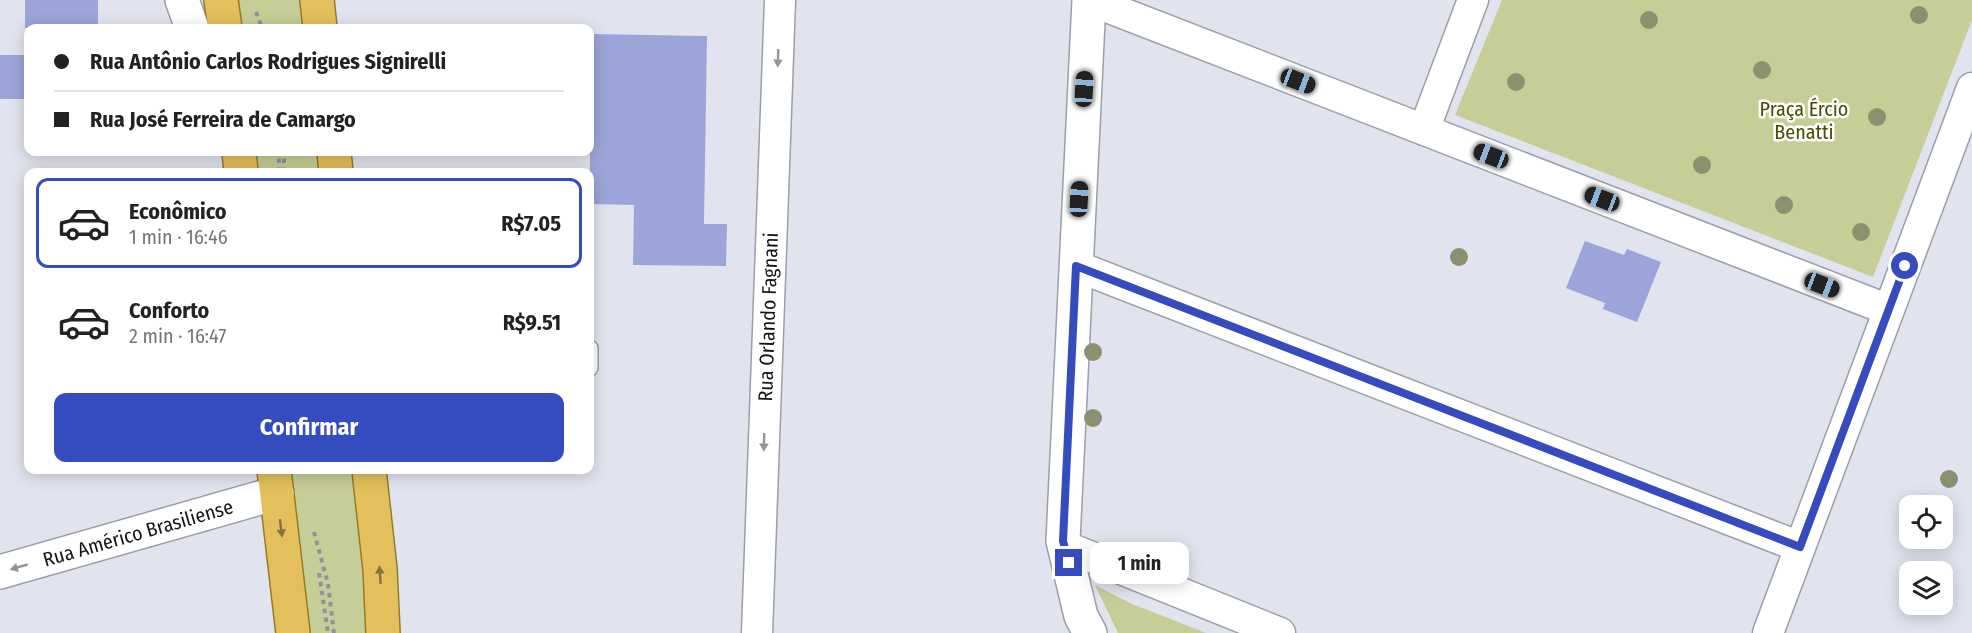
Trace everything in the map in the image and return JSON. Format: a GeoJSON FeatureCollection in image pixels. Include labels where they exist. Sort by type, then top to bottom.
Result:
{"type":"FeatureCollection","features":[{"type":"Feature","properties":{"kind":"highway"},"geometry":{"type":"LineString","coordinates":[[222,0],[225,24]]}},
{"type":"Feature","properties":{"kind":"highway"},"geometry":{"type":"LineString","coordinates":[[317,0],[320,24]]}},
{"type":"Feature","properties":{"kind":"highway"},"geometry":{"type":"LineString","coordinates":[[369,474],[380,570],[383,633]]}},
{"type":"Feature","properties":{"kind":"highway"},"geometry":{"type":"LineString","coordinates":[[276,481],[293,633]]}},
{"type":"Feature","properties":{"kind":"street"},"geometry":{"type":"LineString","coordinates":[[182,0],[191,24]]}},
{"type":"Feature","properties":{"kind":"street","name":"Rua Orlando Fagnani"},"geometry":{"type":"LineString","coordinates":[[757,633],[780,0]]}},
{"type":"Feature","properties":{"kind":"street"},"geometry":{"type":"LineString","coordinates":[[1090,633],[1081,616],[1064,546],[1089,0],[1889,310]]}},
{"type":"Feature","properties":{"kind":"street"},"geometry":{"type":"LineString","coordinates":[[1424,130],[1473,0]]}},
{"type":"Feature","properties":{"kind":"street"},"geometry":{"type":"LineString","coordinates":[[1768,633],[1972,88]]}},
{"type":"Feature","properties":{"kind":"street"},"geometry":{"type":"LineString","coordinates":[[1076,266],[1800,547]]}},
{"type":"Feature","properties":{"kind":"street","name":"Rua Américo Brasiliense"},"geometry":{"type":"LineString","coordinates":[[0,572],[276,481]]}},
{"type":"Feature","properties":{"kind":"street"},"geometry":{"type":"LineString","coordinates":[[1064,546],[1280,633]]}},
{"type":"Feature","properties":{"kind":"path"},"geometry":{"type":"LineString","coordinates":[[314,529],[328,584],[334,633]]}},
{"type":"Feature","properties":{"kind":"green space"},"geometry":{"type":"Polygon","coordinates":[[[233,0],[306,0],[309,24],[236,24],[233,0]]]}},
{"type":"Feature","properties":{"kind":"green space","name":"Praça Ércio Benatti"},"geometry":{"type":"Polygon","coordinates":[[[1502,0],[1972,0],[1972,20],[1873,277],[1455,115],[1502,0]]]}},
{"type":"Feature","properties":{"kind":"green space"},"geometry":{"type":"Polygon","coordinates":[[[250,156],[322,156],[324,168],[252,168],[250,156]]]}},
{"type":"Feature","properties":{"kind":"green space"},"geometry":{"type":"Polygon","coordinates":[[[287,474],[356,474],[370,633],[303,633],[287,474]]]}},
{"type":"Feature","properties":{"kind":"green space"},"geometry":{"type":"Polygon","coordinates":[[[1095,585],[1130,603],[1206,633],[1118,633],[1095,585]]]}},
{"type":"Feature","properties":{"kind":"building"},"geometry":{"type":"Polygon","coordinates":[[[25,0],[98,0],[98,24],[25,24],[25,0]]]}},
{"type":"Feature","properties":{"kind":"building"},"geometry":{"type":"Polygon","coordinates":[[[594,34],[707,36],[704,224],[727,224],[726,266],[633,265],[634,205],[594,204],[594,168],[590,168],[590,156],[594,156],[594,34]]]}},
{"type":"Feature","properties":{"kind":"building"},"geometry":{"type":"Polygon","coordinates":[[[0,55],[24,55],[24,99],[0,99],[0,55]]]}},
{"type":"Feature","properties":{"kind":"building"},"geometry":{"type":"Polygon","coordinates":[[[1585,241],[1624,255],[1627,249],[1661,262],[1637,322],[1603,309],[1605,303],[1566,288],[1585,241]]]}},
{"type":"Feature","properties":{"kind":"route"},"geometry":{"type":"LineString","coordinates":[[1069,563],[1063,541],[1076,266],[1800,547],[1905,266]]}}]}
